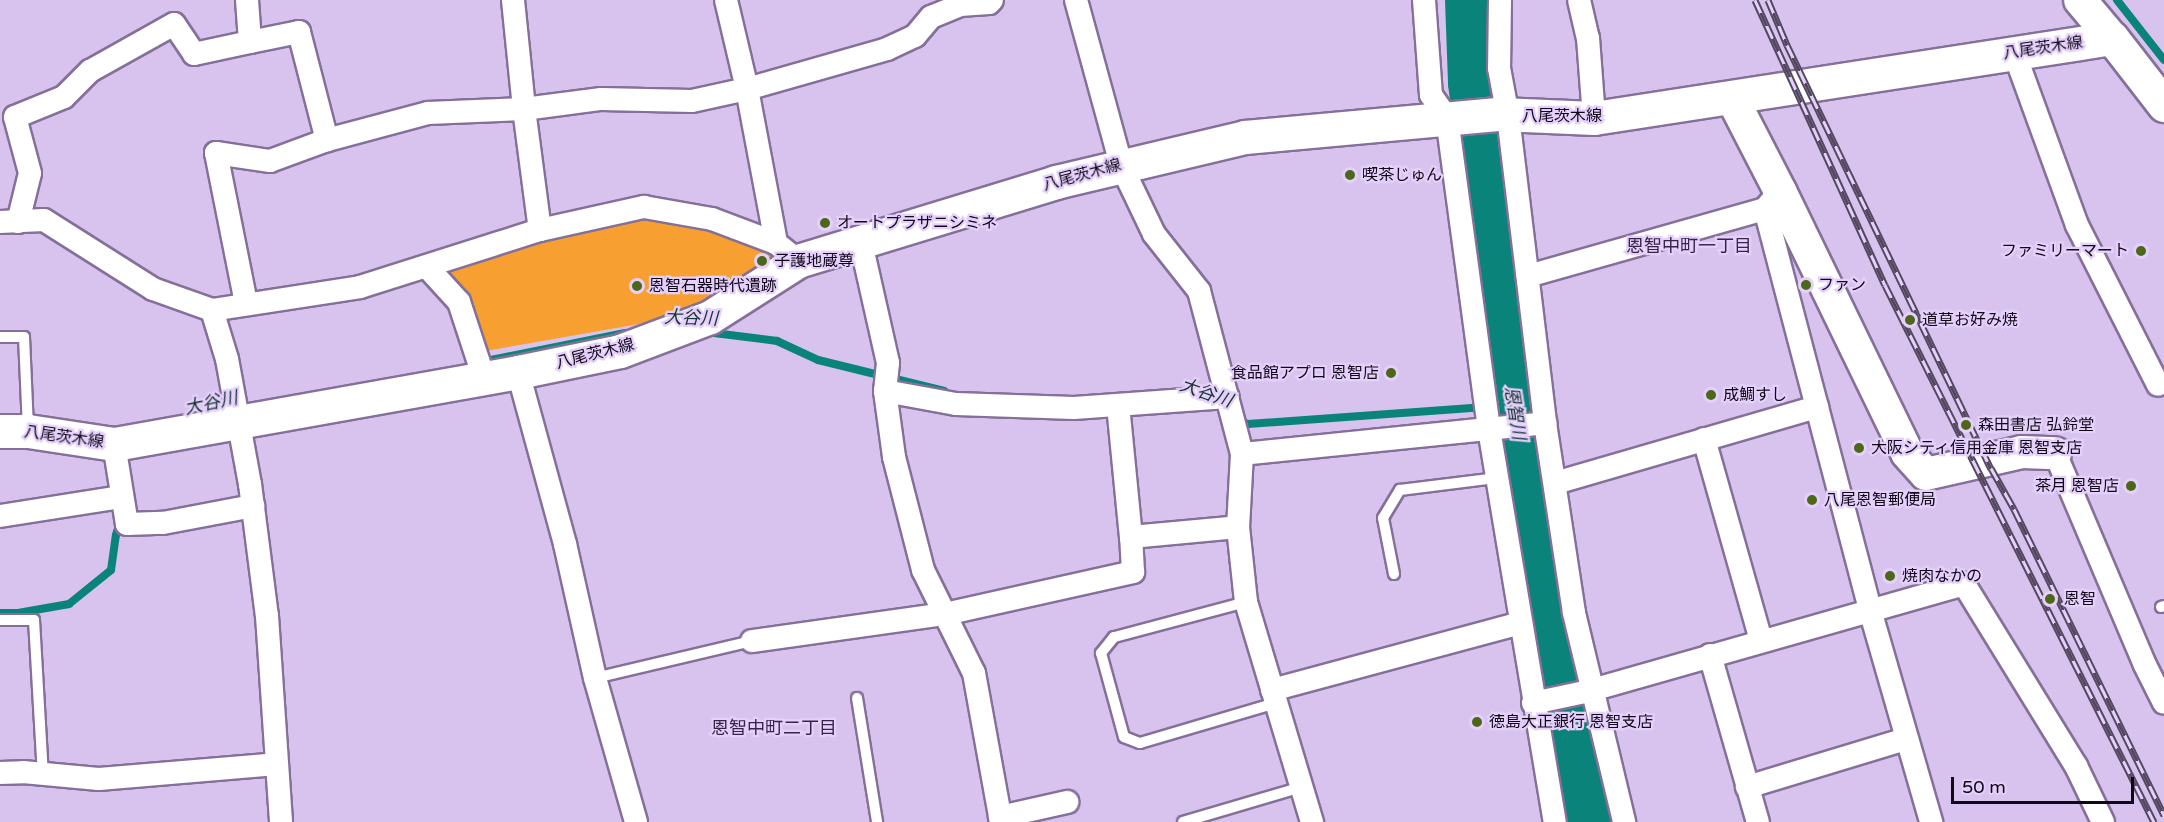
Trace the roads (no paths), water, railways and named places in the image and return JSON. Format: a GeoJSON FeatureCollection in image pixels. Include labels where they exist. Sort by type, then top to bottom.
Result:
{"type":"FeatureCollection","features":[{"type":"Feature","properties":{"kind":"main road","name":"八尾茨木線"},"geometry":{"type":"LineString","coordinates":[[14,431],[114,444],[518,372],[620,351],[710,317],[787,252],[861,243],[999,198],[1121,165],[1245,137],[1452,117],[1504,115],[1594,118],[2112,38]]}},
{"type":"Feature","properties":{"kind":"main road"},"geometry":{"type":"LineString","coordinates":[[2112,38],[2164,105]]}},
{"type":"Feature","properties":{"kind":"street"},"geometry":{"type":"LineString","coordinates":[[247,0],[250,42]]}},
{"type":"Feature","properties":{"kind":"street"},"geometry":{"type":"LineString","coordinates":[[513,0],[540,230]]}},
{"type":"Feature","properties":{"kind":"street"},"geometry":{"type":"LineString","coordinates":[[726,0],[787,252]]}},
{"type":"Feature","properties":{"kind":"street"},"geometry":{"type":"LineString","coordinates":[[246,303],[216,153],[270,161],[327,140],[428,113],[524,109],[601,99],[692,101],[747,89],[887,49],[915,36],[931,16],[960,5],[989,3],[992,0]]}},
{"type":"Feature","properties":{"kind":"street"},"geometry":{"type":"LineString","coordinates":[[1076,0],[1121,165],[1154,234],[1199,291],[1242,454],[1238,527],[1246,602],[1312,822]]}},
{"type":"Feature","properties":{"kind":"street"},"geometry":{"type":"LineString","coordinates":[[1424,0],[1431,95],[1452,117],[1489,429],[1533,702],[1555,822]]}},
{"type":"Feature","properties":{"kind":"street"},"geometry":{"type":"LineString","coordinates":[[1500,0],[1499,68],[1528,276],[1543,423],[1589,690],[1623,822]]}},
{"type":"Feature","properties":{"kind":"street"},"geometry":{"type":"LineString","coordinates":[[1579,0],[1588,38],[1594,118]]}},
{"type":"Feature","properties":{"kind":"street"},"geometry":{"type":"LineString","coordinates":[[2080,0],[2112,38]]}},
{"type":"Feature","properties":{"kind":"street"},"geometry":{"type":"LineString","coordinates":[[327,140],[299,32],[194,54],[174,24],[90,70],[64,97],[15,117],[30,173],[9,222],[44,220],[153,289],[212,309],[360,287],[428,268],[540,230],[644,207],[712,219],[787,252]]}},
{"type":"Feature","properties":{"kind":"street"},"geometry":{"type":"LineString","coordinates":[[2014,52],[2077,225],[2158,384]]}},
{"type":"Feature","properties":{"kind":"street"},"geometry":{"type":"LineString","coordinates":[[1732,98],[1773,200],[1907,453],[1926,474],[2022,452],[2055,453],[2145,665],[2164,703]]}},
{"type":"Feature","properties":{"kind":"street"},"geometry":{"type":"LineString","coordinates":[[1528,276],[1773,200]]}},
{"type":"Feature","properties":{"kind":"street"},"geometry":{"type":"LineString","coordinates":[[1773,200],[1817,407],[1870,610],[1931,822]]}},
{"type":"Feature","properties":{"kind":"street"},"geometry":{"type":"LineString","coordinates":[[861,243],[888,363],[885,391],[894,457],[923,570],[974,672],[1000,820],[1067,802]]}},
{"type":"Feature","properties":{"kind":"street"},"geometry":{"type":"LineString","coordinates":[[428,268],[459,302],[484,378]]}},
{"type":"Feature","properties":{"kind":"street"},"geometry":{"type":"LineString","coordinates":[[212,309],[227,359],[240,420],[253,506],[267,616],[281,822]]}},
{"type":"Feature","properties":{"kind":"street"},"geometry":{"type":"LineString","coordinates":[[518,372],[565,544],[595,678],[636,822]]}},
{"type":"Feature","properties":{"kind":"street"},"geometry":{"type":"LineString","coordinates":[[885,391],[956,404],[1074,408],[1228,397]]}},
{"type":"Feature","properties":{"kind":"street"},"geometry":{"type":"LineString","coordinates":[[752,641],[945,614],[1133,572],[1118,405]]}},
{"type":"Feature","properties":{"kind":"street"},"geometry":{"type":"LineString","coordinates":[[1554,483],[1817,407]]}},
{"type":"Feature","properties":{"kind":"street"},"geometry":{"type":"LineString","coordinates":[[1242,454],[1543,423]]}},
{"type":"Feature","properties":{"kind":"street"},"geometry":{"type":"LineString","coordinates":[[1704,440],[1761,641]]}},
{"type":"Feature","properties":{"kind":"street"},"geometry":{"type":"LineString","coordinates":[[114,444],[127,524],[163,524],[253,506]]}},
{"type":"Feature","properties":{"kind":"street"},"geometry":{"type":"LineString","coordinates":[[0,516],[122,497]]}},
{"type":"Feature","properties":{"kind":"street"},"geometry":{"type":"LineString","coordinates":[[1131,537],[1238,527]]}},
{"type":"Feature","properties":{"kind":"street"},"geometry":{"type":"LineString","coordinates":[[1533,702],[1589,690],[1964,584],[2076,766],[2103,822]]}},
{"type":"Feature","properties":{"kind":"street"},"geometry":{"type":"LineString","coordinates":[[1274,697],[1521,622]]}},
{"type":"Feature","properties":{"kind":"street"},"geometry":{"type":"LineString","coordinates":[[1710,655],[1758,822]]}},
{"type":"Feature","properties":{"kind":"street"},"geometry":{"type":"LineString","coordinates":[[1747,787],[1906,739]]}},
{"type":"Feature","properties":{"kind":"street"},"geometry":{"type":"LineString","coordinates":[[0,773],[99,779],[276,764]]}},
{"type":"Feature","properties":{"kind":"lane"},"geometry":{"type":"LineString","coordinates":[[0,337],[24,336],[14,431]]}},
{"type":"Feature","properties":{"kind":"lane"},"geometry":{"type":"LineString","coordinates":[[1394,574],[1383,518],[1400,490],[1497,478]]}},
{"type":"Feature","properties":{"kind":"lane"},"geometry":{"type":"LineString","coordinates":[[1246,602],[1114,637],[1101,653],[1124,737],[1140,743],[1274,697]]}},
{"type":"Feature","properties":{"kind":"lane"},"geometry":{"type":"LineString","coordinates":[[0,620],[34,620],[43,774]]}},
{"type":"Feature","properties":{"kind":"lane"},"geometry":{"type":"LineString","coordinates":[[595,678],[752,641]]}},
{"type":"Feature","properties":{"kind":"lane"},"geometry":{"type":"LineString","coordinates":[[857,698],[877,822]]}},
{"type":"Feature","properties":{"kind":"lane"},"geometry":{"type":"LineString","coordinates":[[1183,822],[1302,787]]}},
{"type":"Feature","properties":{"kind":"waterway","name":"恩智川"},"geometry":{"type":"LineString","coordinates":[[1467,0],[1470,83],[1513,405],[1548,616],[1590,822]]}},
{"type":"Feature","properties":{"kind":"waterway"},"geometry":{"type":"LineString","coordinates":[[2117,0],[2164,60]]}},
{"type":"Feature","properties":{"kind":"waterway","name":"大谷川"},"geometry":{"type":"LineString","coordinates":[[706,332],[777,341],[818,360],[944,391]]}},
{"type":"Feature","properties":{"kind":"waterway","name":"大谷川"},"geometry":{"type":"LineString","coordinates":[[481,362],[625,333]]}},
{"type":"Feature","properties":{"kind":"waterway","name":"大谷川"},"geometry":{"type":"LineString","coordinates":[[1238,420],[1248,424],[1513,405]]}},
{"type":"Feature","properties":{"kind":"waterway","name":"大谷川"},"geometry":{"type":"LineString","coordinates":[[0,613],[18,613],[69,604],[111,570],[120,522]]}},
{"type":"Feature","properties":{"kind":"railway"},"geometry":{"type":"LineString","coordinates":[[1755,0],[1885,285],[2154,822]]}},
{"type":"Feature","properties":{"kind":"railway"},"geometry":{"type":"LineString","coordinates":[[1768,0],[1787,45],[1991,468],[2014,509],[2164,815]]}},
{"type":"Feature","properties":{"kind":"place","name":"喫茶じゅん"},"geometry":{"type":"Point","coordinates":[1350,175]}},
{"type":"Feature","properties":{"kind":"place","name":"オートプラザニシミネ"},"geometry":{"type":"Point","coordinates":[825,223]}},
{"type":"Feature","properties":{"kind":"place","name":"ファミリーマート"},"geometry":{"type":"Point","coordinates":[2141,251]}},
{"type":"Feature","properties":{"kind":"place","name":"子護地蔵尊"},"geometry":{"type":"Point","coordinates":[762,261]}},
{"type":"Feature","properties":{"kind":"place","name":"ファン"},"geometry":{"type":"Point","coordinates":[1806,285]}},
{"type":"Feature","properties":{"kind":"place","name":"恩智石器時代遺跡"},"geometry":{"type":"Point","coordinates":[637,286]}},
{"type":"Feature","properties":{"kind":"place","name":"道草お好み焼"},"geometry":{"type":"Point","coordinates":[1910,320]}},
{"type":"Feature","properties":{"kind":"place","name":"食品館アプロ 恩智店"},"geometry":{"type":"Point","coordinates":[1391,373]}},
{"type":"Feature","properties":{"kind":"place","name":"成鯛すし"},"geometry":{"type":"Point","coordinates":[1711,395]}},
{"type":"Feature","properties":{"kind":"place","name":"森田書店 弘鈴堂"},"geometry":{"type":"Point","coordinates":[1966,425]}},
{"type":"Feature","properties":{"kind":"place","name":"大阪シティ信用金庫 恩智支店"},"geometry":{"type":"Point","coordinates":[1859,448]}},
{"type":"Feature","properties":{"kind":"place","name":"茶月 恩智店"},"geometry":{"type":"Point","coordinates":[2131,486]}},
{"type":"Feature","properties":{"kind":"place","name":"八尾恩智郵便局"},"geometry":{"type":"Point","coordinates":[1812,500]}},
{"type":"Feature","properties":{"kind":"place","name":"焼肉なかの"},"geometry":{"type":"Point","coordinates":[1890,576]}},
{"type":"Feature","properties":{"kind":"place","name":"恩智"},"geometry":{"type":"Point","coordinates":[2050,599]}},
{"type":"Feature","properties":{"kind":"place","name":"徳島大正銀行 恩智支店"},"geometry":{"type":"Point","coordinates":[1477,722]}},
{"type":"Feature","properties":{"kind":"district","name":"恩智中町一丁目"},"geometry":{"type":"Point","coordinates":[1689,246]}},
{"type":"Feature","properties":{"kind":"district","name":"恩智中町二丁目"},"geometry":{"type":"Point","coordinates":[774,728]}}]}
